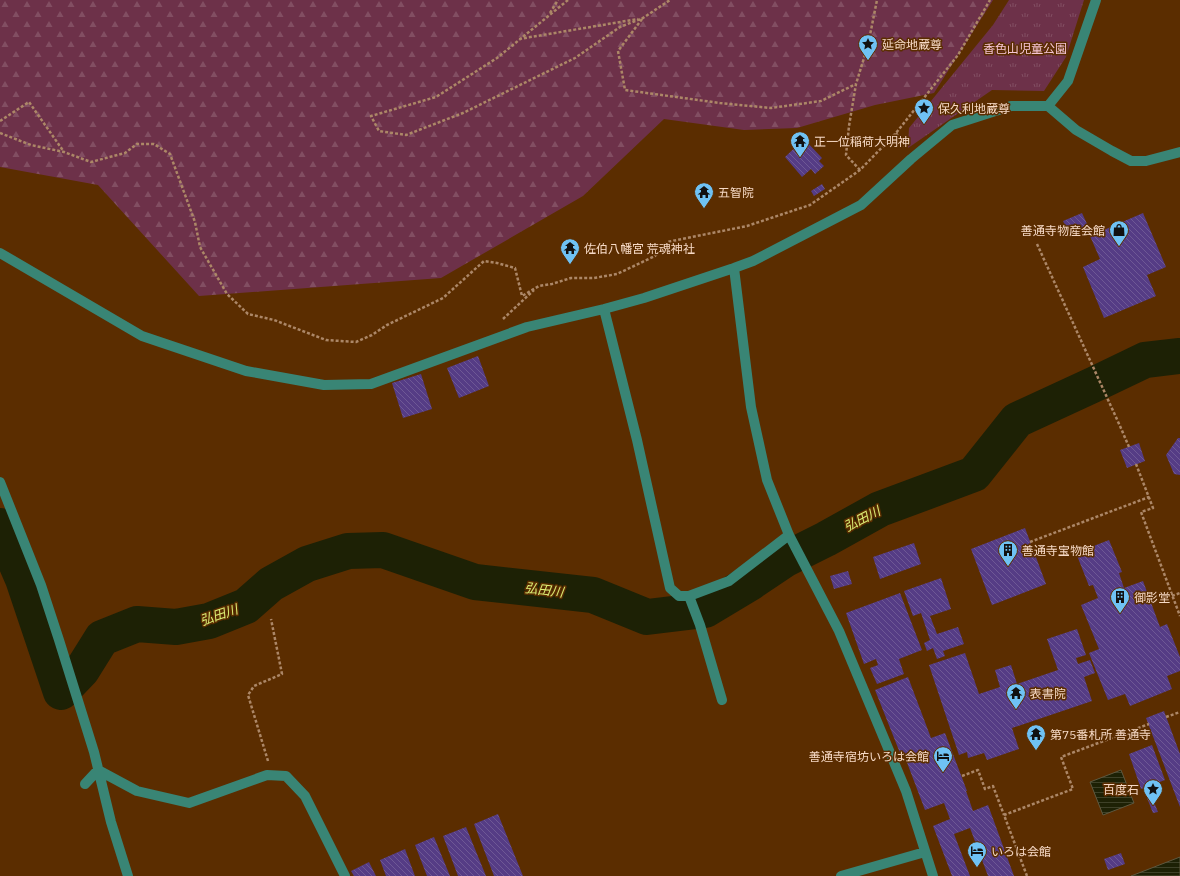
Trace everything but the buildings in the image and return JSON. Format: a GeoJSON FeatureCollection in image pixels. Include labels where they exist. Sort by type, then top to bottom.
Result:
{"type":"FeatureCollection","features":[{"type":"Feature","properties":{"kind":"street"},"geometry":{"type":"LineString","coordinates":[[1048,106],[1068,81],[1096,0]]}},
{"type":"Feature","properties":{"kind":"street"},"geometry":{"type":"LineString","coordinates":[[0,253],[142,336],[246,371],[324,385],[370,384],[527,327],[644,298],[753,261],[860,206],[911,159],[952,125],[1011,106],[1048,106],[1076,130],[1131,161],[1146,161],[1180,152]]}},
{"type":"Feature","properties":{"kind":"street"},"geometry":{"type":"LineString","coordinates":[[734,268],[751,407],[767,480],[791,537],[839,631],[906,791],[933,876]]}},
{"type":"Feature","properties":{"kind":"street"},"geometry":{"type":"LineString","coordinates":[[604,309],[637,440],[670,588],[679,596],[689,596],[729,581],[791,537]]}},
{"type":"Feature","properties":{"kind":"street"},"geometry":{"type":"LineString","coordinates":[[1,487],[41,585],[94,752],[111,822],[128,876]]}},
{"type":"Feature","properties":{"kind":"street"},"geometry":{"type":"LineString","coordinates":[[689,596],[700,625],[722,700]]}},
{"type":"Feature","properties":{"kind":"street"},"geometry":{"type":"LineString","coordinates":[[98,770],[137,791],[189,803],[267,775],[286,776],[306,796],[345,876]]}},
{"type":"Feature","properties":{"kind":"street"},"geometry":{"type":"LineString","coordinates":[[85,784],[98,770]]}},
{"type":"Feature","properties":{"kind":"street"},"geometry":{"type":"LineString","coordinates":[[841,876],[925,852]]}},
{"type":"Feature","properties":{"kind":"path"},"geometry":{"type":"LineString","coordinates":[[549,15],[558,0]]}},
{"type":"Feature","properties":{"kind":"path"},"geometry":{"type":"LineString","coordinates":[[568,0],[518,39],[497,58],[436,97],[371,116],[379,130],[406,135],[463,113],[575,58],[620,27],[643,18],[670,0]]}},
{"type":"Feature","properties":{"kind":"path"},"geometry":{"type":"LineString","coordinates":[[860,170],[846,156],[849,126],[856,84],[868,45],[877,0]]}},
{"type":"Feature","properties":{"kind":"path"},"geometry":{"type":"LineString","coordinates":[[0,133],[31,145],[64,152],[91,162],[125,153],[137,144],[154,144],[170,154],[195,222],[200,247],[227,294],[248,314],[274,320],[326,340],[356,342],[372,335],[387,324],[443,298],[484,261],[516,268],[522,296],[539,286],[552,284],[571,278],[594,278],[617,274],[655,256],[667,242],[747,226],[810,205],[860,170],[896,133],[958,55],[990,0]]}},
{"type":"Feature","properties":{"kind":"path"},"geometry":{"type":"LineString","coordinates":[[518,39],[643,18]]}},
{"type":"Feature","properties":{"kind":"path"},"geometry":{"type":"LineString","coordinates":[[643,18],[618,51],[625,90],[720,103],[771,108],[821,101],[856,84]]}},
{"type":"Feature","properties":{"kind":"path"},"geometry":{"type":"LineString","coordinates":[[0,121],[28,102],[64,152]]}},
{"type":"Feature","properties":{"kind":"path"},"geometry":{"type":"LineString","coordinates":[[1037,244],[1129,447]]}},
{"type":"Feature","properties":{"kind":"path"},"geometry":{"type":"LineString","coordinates":[[501,321],[539,286]]}},
{"type":"Feature","properties":{"kind":"path"},"geometry":{"type":"LineString","coordinates":[[1136,464],[1153,508],[1141,512],[1180,616]]}},
{"type":"Feature","properties":{"kind":"path"},"geometry":{"type":"LineString","coordinates":[[1030,542],[1148,497]]}},
{"type":"Feature","properties":{"kind":"path"},"geometry":{"type":"LineString","coordinates":[[1172,596],[1180,593]]}},
{"type":"Feature","properties":{"kind":"path"},"geometry":{"type":"LineString","coordinates":[[271,619],[282,674],[254,686],[248,695],[272,775]]}},
{"type":"Feature","properties":{"kind":"path"},"geometry":{"type":"LineString","coordinates":[[1166,717],[1180,712]]}},
{"type":"Feature","properties":{"kind":"path"},"geometry":{"type":"LineString","coordinates":[[1004,815],[1073,789],[1061,757],[1148,724]]}},
{"type":"Feature","properties":{"kind":"path"},"geometry":{"type":"LineString","coordinates":[[962,776],[978,770],[985,789],[993,786],[1027,876]]}},
{"type":"Feature","properties":{"kind":"green space"},"geometry":{"type":"Polygon","coordinates":[[[0,0],[993,0],[934,93],[875,105],[797,128],[744,130],[664,119],[583,196],[441,278],[199,296],[98,185],[0,167],[0,0]]]}},
{"type":"Feature","properties":{"kind":"green space","name":"香色山児童公園"},"geometry":{"type":"Polygon","coordinates":[[[1009,0],[1084,0],[1066,57],[1044,91],[992,90],[908,148],[909,128],[993,25],[1009,0]]]}},
{"type":"Feature","properties":{"kind":"shaded area"},"geometry":{"type":"Polygon","coordinates":[[[1121,770],[1134,803],[1103,815],[1090,782],[1121,770]]]}},
{"type":"Feature","properties":{"kind":"shaded area"},"geometry":{"type":"Polygon","coordinates":[[[1180,857],[1180,876],[1131,876],[1180,857]]]}},
{"type":"Feature","properties":{"kind":"waterway","name":"弘田川"},"geometry":{"type":"LineString","coordinates":[[0,526],[23,579],[61,692],[82,670],[102,638],[137,624],[176,627],[209,621],[246,606],[271,584],[307,564],[348,551],[383,550],[475,582],[593,595],[647,617],[705,610],[750,583],[784,560],[880,509],[974,474],[1017,420],[1145,360],[1180,356]]}},
{"type":"Feature","properties":{"kind":"place","name":"延命地蔵尊"},"geometry":{"type":"Point","coordinates":[868,61]}},
{"type":"Feature","properties":{"kind":"place","name":"保久利地蔵尊"},"geometry":{"type":"Point","coordinates":[924,125]}},
{"type":"Feature","properties":{"kind":"place","name":"正一位稲荷大明神"},"geometry":{"type":"Point","coordinates":[800,158]}},
{"type":"Feature","properties":{"kind":"place","name":"五智院"},"geometry":{"type":"Point","coordinates":[704,209]}},
{"type":"Feature","properties":{"kind":"place","name":"善通寺物産会館"},"geometry":{"type":"Point","coordinates":[1119,247]}},
{"type":"Feature","properties":{"kind":"place","name":"佐伯八幡宮 荒魂神社"},"geometry":{"type":"Point","coordinates":[570,265]}},
{"type":"Feature","properties":{"kind":"place","name":"善通寺宝物館"},"geometry":{"type":"Point","coordinates":[1008,567]}},
{"type":"Feature","properties":{"kind":"place","name":"御影堂"},"geometry":{"type":"Point","coordinates":[1120,614]}},
{"type":"Feature","properties":{"kind":"place","name":"表書院"},"geometry":{"type":"Point","coordinates":[1016,710]}},
{"type":"Feature","properties":{"kind":"place","name":"第75番札所 善通寺"},"geometry":{"type":"Point","coordinates":[1036,751]}},
{"type":"Feature","properties":{"kind":"place","name":"善通寺宿坊いろは会館"},"geometry":{"type":"Point","coordinates":[943,773]}},
{"type":"Feature","properties":{"kind":"place","name":"百度石"},"geometry":{"type":"Point","coordinates":[1153,806]}},
{"type":"Feature","properties":{"kind":"place","name":"いろは会館"},"geometry":{"type":"Point","coordinates":[977,868]}}]}
